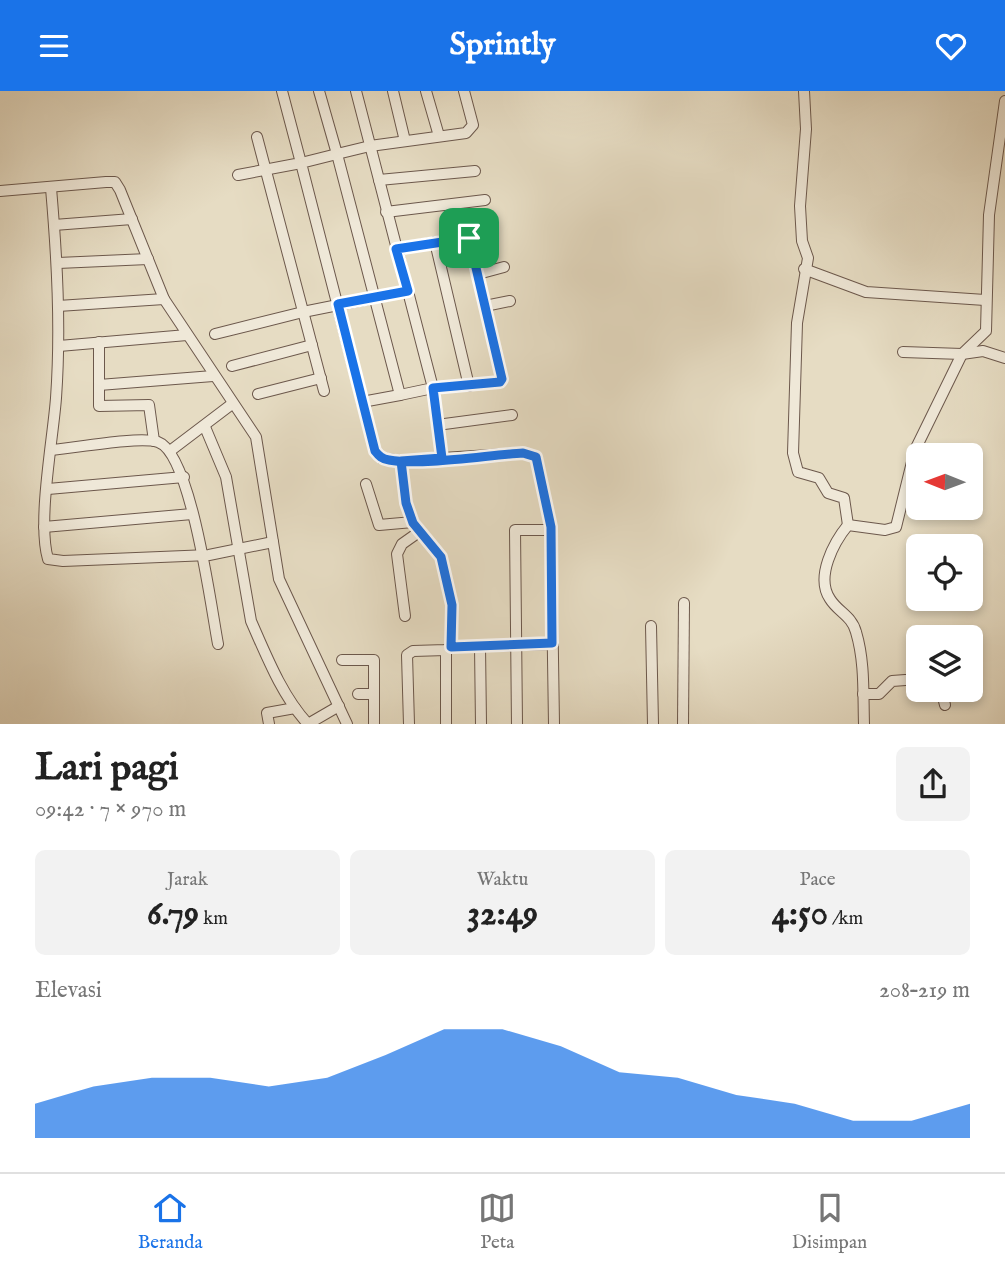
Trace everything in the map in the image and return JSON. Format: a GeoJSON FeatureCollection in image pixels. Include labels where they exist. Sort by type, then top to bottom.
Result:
{"type":"FeatureCollection","features":[{"type":"Feature","properties":{"kind":"street"},"geometry":{"type":"LineString","coordinates":[[282,91],[375,451],[381,458],[401,461],[523,453],[536,457],[551,530],[552,643],[557,723]]}},
{"type":"Feature","properties":{"kind":"street"},"geometry":{"type":"LineString","coordinates":[[318,91],[400,395]]}},
{"type":"Feature","properties":{"kind":"street"},"geometry":{"type":"LineString","coordinates":[[356,91],[433,388],[442,458]]}},
{"type":"Feature","properties":{"kind":"street"},"geometry":{"type":"LineString","coordinates":[[393,91],[405,141]]}},
{"type":"Feature","properties":{"kind":"street"},"geometry":{"type":"LineString","coordinates":[[426,91],[439,136]]}},
{"type":"Feature","properties":{"kind":"street"},"geometry":{"type":"LineString","coordinates":[[238,175],[370,146],[466,133],[473,125],[464,91]]}},
{"type":"Feature","properties":{"kind":"street"},"geometry":{"type":"LineString","coordinates":[[804,91],[806,128],[800,205],[802,241],[808,258],[804,269],[796,344],[793,453],[798,472],[819,478],[828,493],[844,498],[848,525],[832,547],[826,589],[830,600],[845,613],[854,626],[864,724]]}},
{"type":"Feature","properties":{"kind":"street"},"geometry":{"type":"LineString","coordinates":[[848,525],[885,530],[896,527],[911,461],[962,354],[986,331],[989,215],[1005,101]]}},
{"type":"Feature","properties":{"kind":"street"},"geometry":{"type":"LineString","coordinates":[[257,137],[324,391]]}},
{"type":"Feature","properties":{"kind":"street"},"geometry":{"type":"LineString","coordinates":[[379,180],[475,171]]}},
{"type":"Feature","properties":{"kind":"street"},"geometry":{"type":"LineString","coordinates":[[0,191],[115,182],[164,299],[256,437],[279,579],[347,724]]}},
{"type":"Feature","properties":{"kind":"street"},"geometry":{"type":"LineString","coordinates":[[51,188],[58,264],[58,346],[44,527],[46,554],[52,560],[200,555],[273,542]]}},
{"type":"Feature","properties":{"kind":"street"},"geometry":{"type":"LineString","coordinates":[[386,212],[485,200]]}},
{"type":"Feature","properties":{"kind":"street"},"geometry":{"type":"LineString","coordinates":[[54,225],[132,219]]}},
{"type":"Feature","properties":{"kind":"street"},"geometry":{"type":"LineString","coordinates":[[396,249],[493,233]]}},
{"type":"Feature","properties":{"kind":"street"},"geometry":{"type":"LineString","coordinates":[[362,402],[433,388],[500,382],[502,379],[469,238]]}},
{"type":"Feature","properties":{"kind":"street"},"geometry":{"type":"LineString","coordinates":[[435,242],[469,386]]}},
{"type":"Feature","properties":{"kind":"street"},"geometry":{"type":"LineString","coordinates":[[58,264],[148,259]]}},
{"type":"Feature","properties":{"kind":"street"},"geometry":{"type":"LineString","coordinates":[[478,274],[504,267]]}},
{"type":"Feature","properties":{"kind":"street"},"geometry":{"type":"LineString","coordinates":[[804,269],[875,293],[985,300]]}},
{"type":"Feature","properties":{"kind":"street"},"geometry":{"type":"LineString","coordinates":[[215,334],[303,311],[408,291]]}},
{"type":"Feature","properties":{"kind":"street"},"geometry":{"type":"LineString","coordinates":[[58,306],[164,299]]}},
{"type":"Feature","properties":{"kind":"street"},"geometry":{"type":"LineString","coordinates":[[485,306],[510,301]]}},
{"type":"Feature","properties":{"kind":"street"},"geometry":{"type":"LineString","coordinates":[[58,346],[187,335]]}},
{"type":"Feature","properties":{"kind":"street"},"geometry":{"type":"LineString","coordinates":[[99,342],[99,406],[149,405],[154,441]]}},
{"type":"Feature","properties":{"kind":"street"},"geometry":{"type":"LineString","coordinates":[[232,366],[312,345]]}},
{"type":"Feature","properties":{"kind":"street"},"geometry":{"type":"LineString","coordinates":[[903,352],[962,354],[983,351],[1005,358]]}},
{"type":"Feature","properties":{"kind":"street"},"geometry":{"type":"LineString","coordinates":[[99,385],[213,376]]}},
{"type":"Feature","properties":{"kind":"street"},"geometry":{"type":"LineString","coordinates":[[258,394],[321,378]]}},
{"type":"Feature","properties":{"kind":"street"},"geometry":{"type":"LineString","coordinates":[[170,451],[232,404]]}},
{"type":"Feature","properties":{"kind":"street"},"geometry":{"type":"LineString","coordinates":[[437,425],[512,415]]}},
{"type":"Feature","properties":{"kind":"street"},"geometry":{"type":"LineString","coordinates":[[205,427],[226,477],[251,621],[295,708],[308,724],[339,706]]}},
{"type":"Feature","properties":{"kind":"street"},"geometry":{"type":"LineString","coordinates":[[51,450],[154,441],[170,451],[184,477],[218,643]]}},
{"type":"Feature","properties":{"kind":"street"},"geometry":{"type":"LineString","coordinates":[[401,461],[406,503],[413,523],[441,557],[452,605],[446,724]]}},
{"type":"Feature","properties":{"kind":"street"},"geometry":{"type":"LineString","coordinates":[[48,489],[184,477]]}},
{"type":"Feature","properties":{"kind":"street"},"geometry":{"type":"LineString","coordinates":[[366,484],[379,525],[413,523]]}},
{"type":"Feature","properties":{"kind":"street"},"geometry":{"type":"LineString","coordinates":[[44,527],[192,514]]}},
{"type":"Feature","properties":{"kind":"street"},"geometry":{"type":"LineString","coordinates":[[517,724],[515,530],[551,530]]}},
{"type":"Feature","properties":{"kind":"street"},"geometry":{"type":"LineString","coordinates":[[405,616],[397,554],[402,544],[419,532]]}},
{"type":"Feature","properties":{"kind":"street"},"geometry":{"type":"LineString","coordinates":[[683,724],[684,603]]}},
{"type":"Feature","properties":{"kind":"street"},"geometry":{"type":"LineString","coordinates":[[651,626],[655,724]]}},
{"type":"Feature","properties":{"kind":"street"},"geometry":{"type":"LineString","coordinates":[[409,724],[407,655],[413,651],[552,643]]}},
{"type":"Feature","properties":{"kind":"street"},"geometry":{"type":"LineString","coordinates":[[480,646],[481,724]]}},
{"type":"Feature","properties":{"kind":"street"},"geometry":{"type":"LineString","coordinates":[[342,660],[374,660],[374,724]]}},
{"type":"Feature","properties":{"kind":"street"},"geometry":{"type":"LineString","coordinates":[[863,694],[879,694],[892,681],[906,680]]}},
{"type":"Feature","properties":{"kind":"street"},"geometry":{"type":"LineString","coordinates":[[358,694],[374,694]]}},
{"type":"Feature","properties":{"kind":"street"},"geometry":{"type":"LineString","coordinates":[[269,724],[267,713],[295,708]]}},
{"type":"Feature","properties":{"kind":"route"},"geometry":{"type":"LineString","coordinates":[[469,238],[396,249],[408,291],[338,304],[375,451],[381,458],[401,461],[523,453],[536,457],[551,527],[552,643],[451,647],[452,605],[441,557],[438,550],[416,529],[406,503],[401,461],[442,458],[433,388],[500,382],[502,379],[503,374],[469,238]]}}]}
